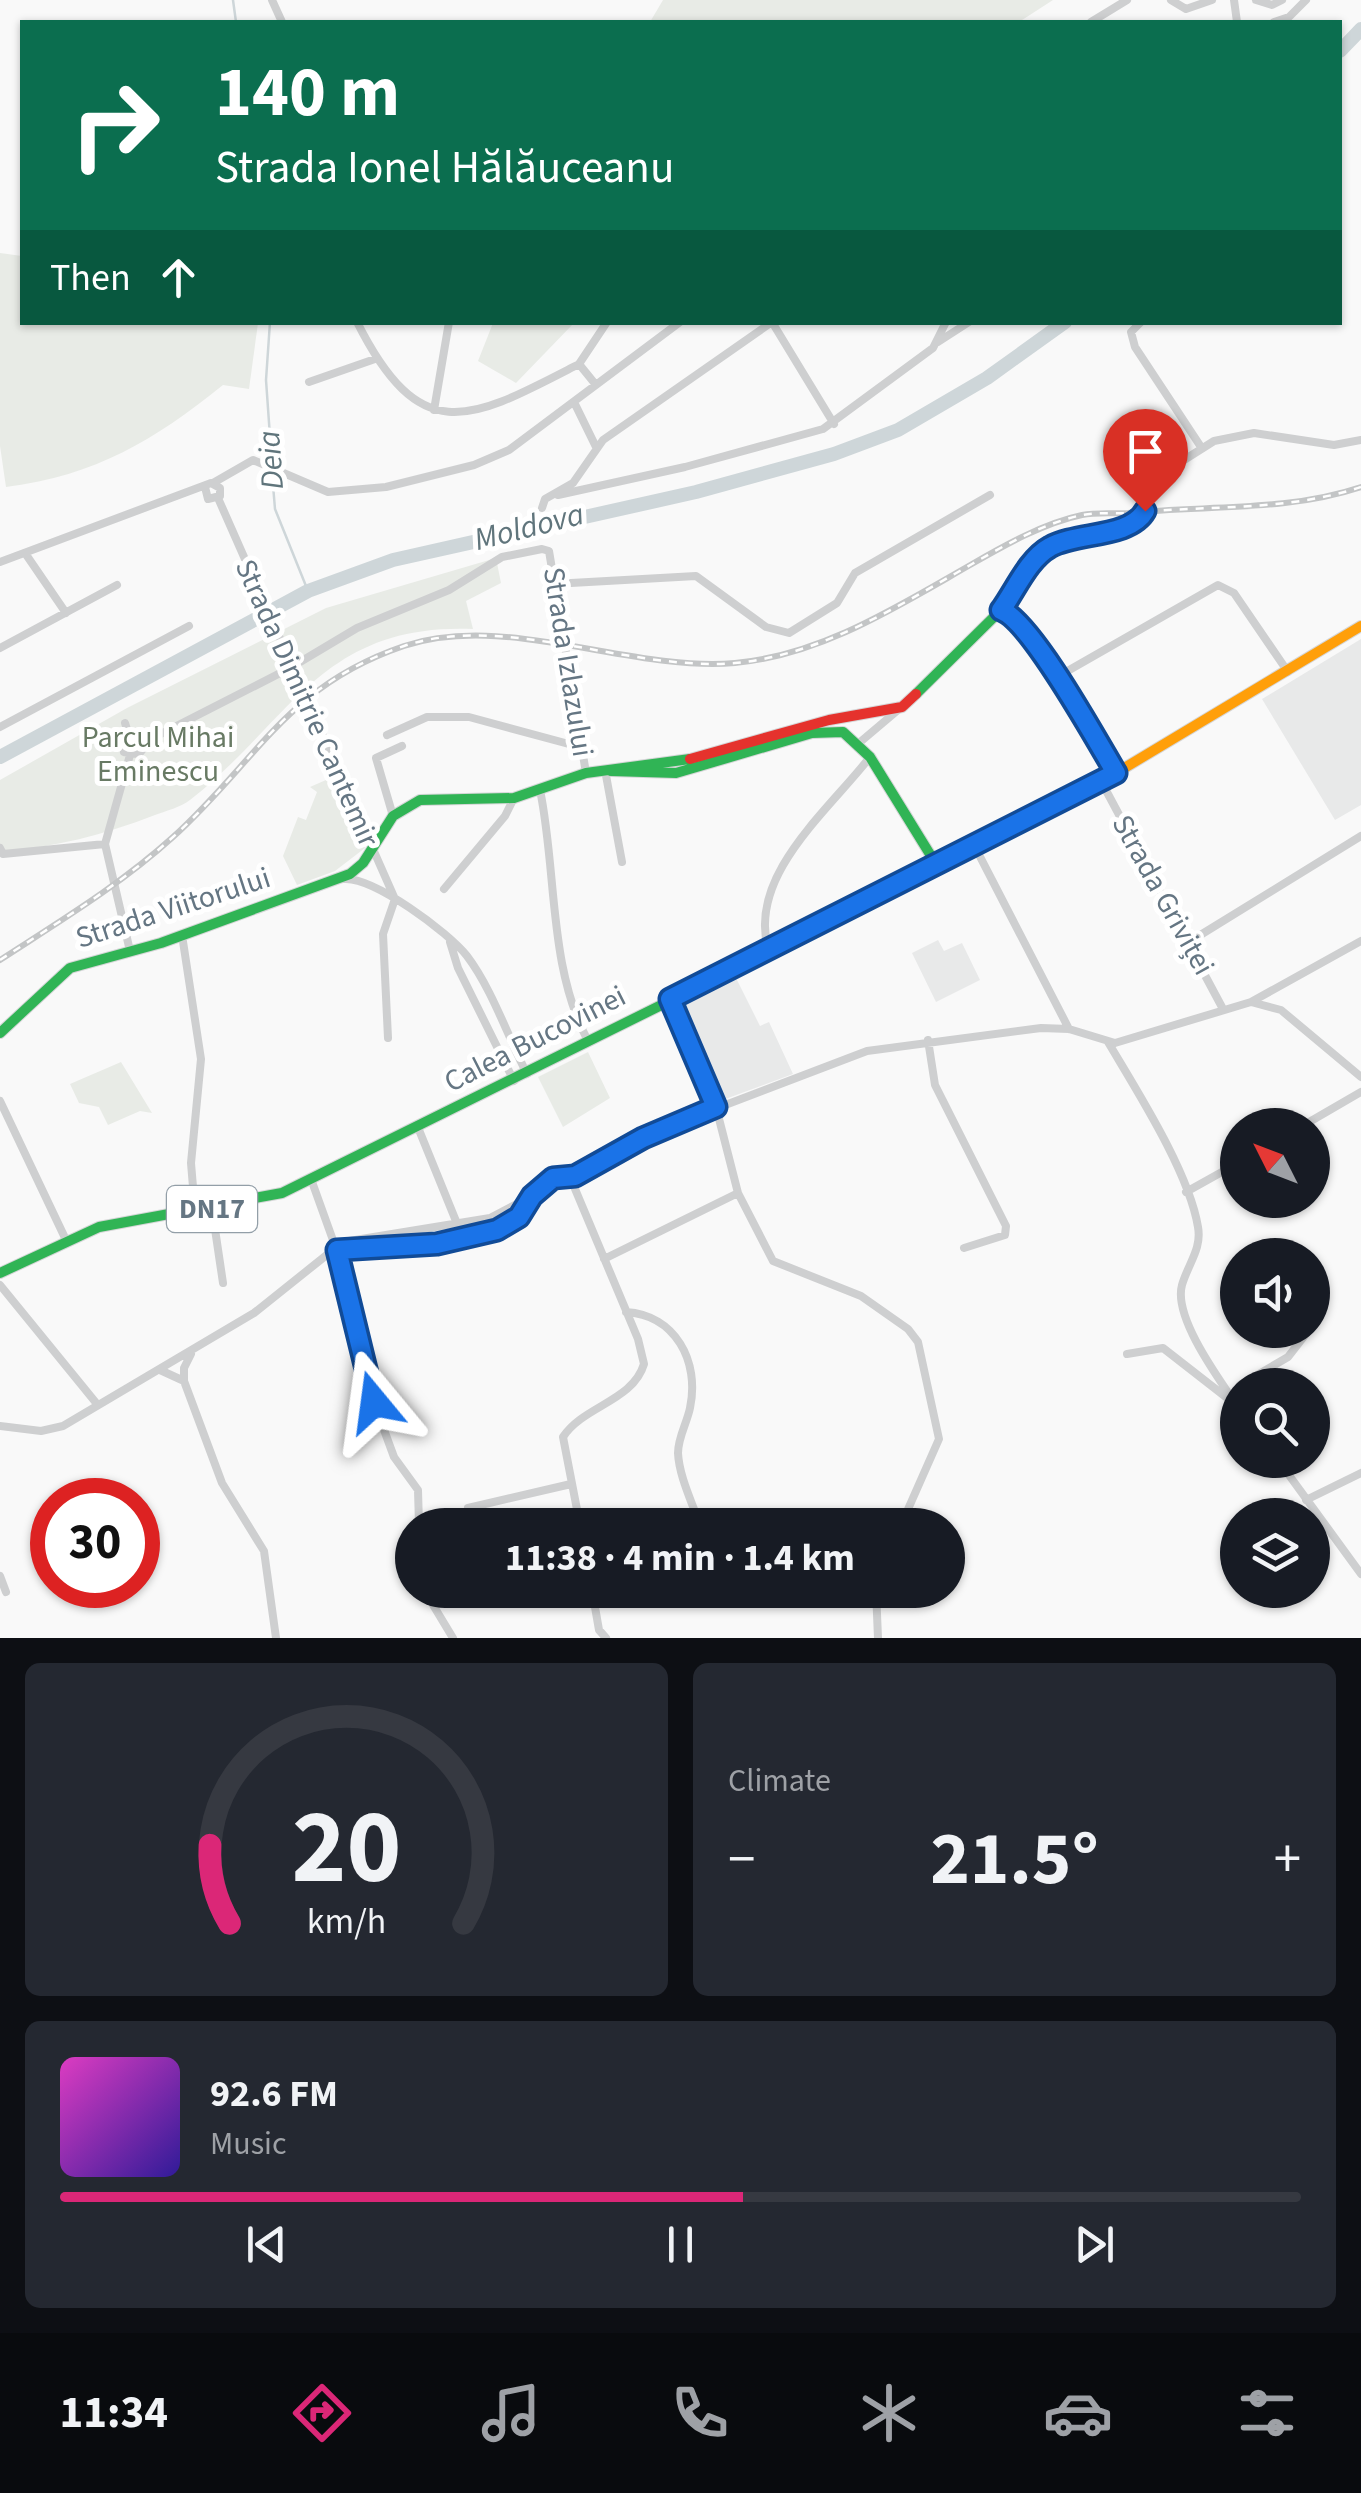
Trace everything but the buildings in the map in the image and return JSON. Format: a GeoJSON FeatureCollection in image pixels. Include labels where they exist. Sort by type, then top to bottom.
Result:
{"type":"FeatureCollection","features":[{"type":"Feature","properties":{"kind":"main road"},"geometry":{"type":"LineString","coordinates":[[393,816],[412,802],[435,796],[514,798],[586,774],[687,760],[829,720],[902,707],[1001,610],[1014,616],[1116,773]]}},
{"type":"Feature","properties":{"kind":"main road","name":"Calea Bucovinei"},"geometry":{"type":"LineString","coordinates":[[417,1125],[514,1081],[1101,781],[1361,626]]}},
{"type":"Feature","properties":{"kind":"main road"},"geometry":{"type":"LineString","coordinates":[[605,770],[651,775],[690,770],[827,730],[843,732],[870,756],[936,864]]}},
{"type":"Feature","properties":{"kind":"main road","name":"Strada Viitorului"},"geometry":{"type":"LineString","coordinates":[[0,1034],[70,968],[182,935],[340,879],[356,869],[393,816]]}},
{"type":"Feature","properties":{"kind":"main road","name":"DN17"},"geometry":{"type":"LineString","coordinates":[[0,1273],[66,1240],[115,1222],[264,1200],[417,1125]]}},
{"type":"Feature","properties":{"kind":"street"},"geometry":{"type":"LineString","coordinates":[[1095,20],[1127,0]]}},
{"type":"Feature","properties":{"kind":"street"},"geometry":{"type":"LineString","coordinates":[[1171,0],[1191,9],[1212,0]]}},
{"type":"Feature","properties":{"kind":"street"},"geometry":{"type":"LineString","coordinates":[[1235,2],[1252,0],[1272,5],[1282,0]]}},
{"type":"Feature","properties":{"kind":"street"},"geometry":{"type":"LineString","coordinates":[[1280,20],[1289,17],[1306,0]]}},
{"type":"Feature","properties":{"kind":"street"},"geometry":{"type":"LineString","coordinates":[[358,325],[375,359],[403,390],[434,410],[451,415],[469,413],[579,364],[605,325]]}},
{"type":"Feature","properties":{"kind":"street"},"geometry":{"type":"LineString","coordinates":[[434,410],[448,325]]}},
{"type":"Feature","properties":{"kind":"street"},"geometry":{"type":"LineString","coordinates":[[0,562],[209,485],[245,461],[269,466],[328,492],[419,480],[494,459],[676,325]]}},
{"type":"Feature","properties":{"kind":"street"},"geometry":{"type":"LineString","coordinates":[[558,495],[574,483],[596,447],[768,325]]}},
{"type":"Feature","properties":{"kind":"street"},"geometry":{"type":"LineString","coordinates":[[774,325],[834,424]]}},
{"type":"Feature","properties":{"kind":"street"},"geometry":{"type":"LineString","coordinates":[[938,342],[945,325]]}},
{"type":"Feature","properties":{"kind":"street"},"geometry":{"type":"LineString","coordinates":[[542,508],[545,500],[558,495],[685,467],[834,424],[965,325]]}},
{"type":"Feature","properties":{"kind":"street"},"geometry":{"type":"LineString","coordinates":[[1137,325],[1131,332],[1136,347],[1201,447]]}},
{"type":"Feature","properties":{"kind":"street"},"geometry":{"type":"LineString","coordinates":[[308,382],[375,359]]}},
{"type":"Feature","properties":{"kind":"street"},"geometry":{"type":"LineString","coordinates":[[579,364],[596,385]]}},
{"type":"Feature","properties":{"kind":"street"},"geometry":{"type":"LineString","coordinates":[[574,402],[596,447]]}},
{"type":"Feature","properties":{"kind":"street"},"geometry":{"type":"LineString","coordinates":[[1001,610],[1034,562],[1052,546],[1130,524],[1145,511],[1165,472],[1201,447],[1254,433],[1334,445],[1361,440]]}},
{"type":"Feature","properties":{"kind":"street","name":"Strada Dimitrie Cantemir"},"geometry":{"type":"LineString","coordinates":[[209,485],[206,498],[217,501],[395,899]]}},
{"type":"Feature","properties":{"kind":"street"},"geometry":{"type":"LineString","coordinates":[[553,584],[696,576],[746,608],[766,627],[788,633],[837,603],[855,573],[990,495]]}},
{"type":"Feature","properties":{"kind":"street","name":"Strada Izlazului"},"geometry":{"type":"LineString","coordinates":[[290,668],[356,628],[450,590],[502,557],[542,549],[550,552],[586,774]]}},
{"type":"Feature","properties":{"kind":"street"},"geometry":{"type":"LineString","coordinates":[[25,553],[66,613]]}},
{"type":"Feature","properties":{"kind":"street"},"geometry":{"type":"LineString","coordinates":[[0,648],[117,585]]}},
{"type":"Feature","properties":{"kind":"street"},"geometry":{"type":"LineString","coordinates":[[1057,677],[1218,585],[1234,593],[1288,672]]}},
{"type":"Feature","properties":{"kind":"street"},"geometry":{"type":"LineString","coordinates":[[0,728],[189,626]]}},
{"type":"Feature","properties":{"kind":"street"},"geometry":{"type":"LineString","coordinates":[[130,742],[144,744],[290,668]]}},
{"type":"Feature","properties":{"kind":"street"},"geometry":{"type":"LineString","coordinates":[[859,743],[902,707]]}},
{"type":"Feature","properties":{"kind":"street"},"geometry":{"type":"LineString","coordinates":[[387,734],[427,718],[469,717],[580,748]]}},
{"type":"Feature","properties":{"kind":"street"},"geometry":{"type":"LineString","coordinates":[[125,723],[130,742],[124,752],[139,754],[144,744]]}},
{"type":"Feature","properties":{"kind":"street"},"geometry":{"type":"LineString","coordinates":[[393,816],[376,758],[402,746]]}},
{"type":"Feature","properties":{"kind":"street"},"geometry":{"type":"LineString","coordinates":[[130,755],[106,844],[130,951]]}},
{"type":"Feature","properties":{"kind":"street"},"geometry":{"type":"LineString","coordinates":[[768,948],[764,926],[782,863],[870,756]]}},
{"type":"Feature","properties":{"kind":"street"},"geometry":{"type":"LineString","coordinates":[[605,770],[622,862]]}},
{"type":"Feature","properties":{"kind":"street","name":"Strada Griviței"},"geometry":{"type":"LineString","coordinates":[[1101,781],[1223,1009]]}},
{"type":"Feature","properties":{"kind":"street"},"geometry":{"type":"LineString","coordinates":[[540,790],[564,969],[588,1041]]}},
{"type":"Feature","properties":{"kind":"street"},"geometry":{"type":"LineString","coordinates":[[444,889],[505,816],[514,798]]}},
{"type":"Feature","properties":{"kind":"street"},"geometry":{"type":"LineString","coordinates":[[1189,942],[1361,836]]}},
{"type":"Feature","properties":{"kind":"street"},"geometry":{"type":"LineString","coordinates":[[1,853],[106,844]]}},
{"type":"Feature","properties":{"kind":"street"},"geometry":{"type":"LineString","coordinates":[[974,846],[1069,1029]]}},
{"type":"Feature","properties":{"kind":"street","name":"Strada Dimitrie Cantemir"},"geometry":{"type":"LineString","coordinates":[[340,879],[366,881],[395,899],[470,961],[527,1074]]}},
{"type":"Feature","properties":{"kind":"street"},"geometry":{"type":"LineString","coordinates":[[388,1038],[382,934],[395,899]]}},
{"type":"Feature","properties":{"kind":"street"},"geometry":{"type":"LineString","coordinates":[[182,935],[201,1059],[191,1148],[195,1211]]}},
{"type":"Feature","properties":{"kind":"street"},"geometry":{"type":"LineString","coordinates":[[0,1426],[49,1430],[254,1313],[312,1264],[348,1240],[458,1226],[500,1214],[532,1196],[553,1178],[570,1177],[643,1138],[853,1056],[928,1040],[1069,1029],[1108,1042],[1251,1002],[1361,941]]}},
{"type":"Feature","properties":{"kind":"street"},"geometry":{"type":"LineString","coordinates":[[450,942],[458,968],[514,1081]]}},
{"type":"Feature","properties":{"kind":"street"},"geometry":{"type":"LineString","coordinates":[[670,999],[716,1107],[738,1193],[776,1266],[861,1296],[908,1329],[918,1342],[939,1439],[908,1508]]}},
{"type":"Feature","properties":{"kind":"street"},"geometry":{"type":"LineString","coordinates":[[1251,1002],[1281,1010],[1361,1077]]}},
{"type":"Feature","properties":{"kind":"street"},"geometry":{"type":"LineString","coordinates":[[928,1040],[935,1085],[1006,1226],[1006,1235],[964,1248]]}},
{"type":"Feature","properties":{"kind":"street"},"geometry":{"type":"LineString","coordinates":[[1108,1042],[1148,1110],[1197,1221],[1199,1244],[1180,1300],[1185,1320],[1221,1368]]}},
{"type":"Feature","properties":{"kind":"street"},"geometry":{"type":"LineString","coordinates":[[1330,1110],[1361,1092]]}},
{"type":"Feature","properties":{"kind":"street"},"geometry":{"type":"LineString","coordinates":[[0,1102],[66,1240]]}},
{"type":"Feature","properties":{"kind":"street"},"geometry":{"type":"LineString","coordinates":[[417,1125],[458,1226]]}},
{"type":"Feature","properties":{"kind":"street"},"geometry":{"type":"LineString","coordinates":[[1186,1192],[1220,1173]]}},
{"type":"Feature","properties":{"kind":"street"},"geometry":{"type":"LineString","coordinates":[[570,1177],[643,1350],[642,1371],[631,1386],[566,1431],[562,1447],[576,1508]]}},
{"type":"Feature","properties":{"kind":"street"},"geometry":{"type":"LineString","coordinates":[[310,1179],[337,1250],[380,1419],[394,1456],[418,1490],[419,1508]]}},
{"type":"Feature","properties":{"kind":"street"},"geometry":{"type":"LineString","coordinates":[[604,1259],[738,1193]]}},
{"type":"Feature","properties":{"kind":"street"},"geometry":{"type":"LineString","coordinates":[[337,1250],[388,1249],[470,1238],[509,1224],[528,1208],[532,1196]]}},
{"type":"Feature","properties":{"kind":"street"},"geometry":{"type":"LineString","coordinates":[[212,1209],[222,1283]]}},
{"type":"Feature","properties":{"kind":"street"},"geometry":{"type":"LineString","coordinates":[[0,1285],[97,1404]]}},
{"type":"Feature","properties":{"kind":"street"},"geometry":{"type":"LineString","coordinates":[[626,1312],[665,1324],[687,1358],[691,1403],[678,1458],[694,1508]]}},
{"type":"Feature","properties":{"kind":"street"},"geometry":{"type":"LineString","coordinates":[[1127,1354],[1163,1348],[1220,1393]]}},
{"type":"Feature","properties":{"kind":"street"},"geometry":{"type":"LineString","coordinates":[[1270,1368],[1295,1348]]}},
{"type":"Feature","properties":{"kind":"street"},"geometry":{"type":"LineString","coordinates":[[194,1350],[184,1368],[184,1382],[222,1483],[264,1551],[276,1638]]}},
{"type":"Feature","properties":{"kind":"street"},"geometry":{"type":"LineString","coordinates":[[160,1370],[184,1382]]}},
{"type":"Feature","properties":{"kind":"street"},"geometry":{"type":"LineString","coordinates":[[1310,1498],[1361,1473]]}},
{"type":"Feature","properties":{"kind":"street"},"geometry":{"type":"LineString","coordinates":[[468,1508],[571,1484]]}},
{"type":"Feature","properties":{"kind":"street"},"geometry":{"type":"LineString","coordinates":[[1330,1532],[1361,1574]]}},
{"type":"Feature","properties":{"kind":"street"},"geometry":{"type":"LineString","coordinates":[[0,1576],[6,1592]]}},
{"type":"Feature","properties":{"kind":"street"},"geometry":{"type":"LineString","coordinates":[[435,1608],[453,1638]]}},
{"type":"Feature","properties":{"kind":"street"},"geometry":{"type":"LineString","coordinates":[[596,1608],[600,1630],[606,1638]]}},
{"type":"Feature","properties":{"kind":"street"},"geometry":{"type":"LineString","coordinates":[[877,1608],[878,1638]]}},
{"type":"Feature","properties":{"kind":"shaded area"},"geometry":{"type":"Polygon","coordinates":[[[1361,639],[1361,805],[1335,820],[1262,699],[1361,639]]]}},
{"type":"Feature","properties":{"kind":"shaded area"},"geometry":{"type":"Polygon","coordinates":[[[938,940],[944,951],[962,943],[980,980],[936,1002],[912,953],[938,940]]]}},
{"type":"Feature","properties":{"kind":"shaded area"},"geometry":{"type":"Polygon","coordinates":[[[736,978],[760,1026],[769,1022],[793,1074],[720,1101],[675,1006],[736,978]]]}},
{"type":"Feature","properties":{"kind":"green space"},"geometry":{"type":"Polygon","coordinates":[[[663,0],[1053,0],[1022,20],[651,20],[663,0]]]}},
{"type":"Feature","properties":{"kind":"green space"},"geometry":{"type":"Polygon","coordinates":[[[0,253],[20,256],[20,325],[258,325],[249,389],[223,385],[148,439],[122,452],[68,474],[6,487],[0,446],[0,253]]]}},
{"type":"Feature","properties":{"kind":"green space"},"geometry":{"type":"Polygon","coordinates":[[[492,325],[572,325],[516,383],[478,361],[492,325]]]}},
{"type":"Feature","properties":{"kind":"green space","name":"Parcul Mihai Eminescu"},"geometry":{"type":"Polygon","coordinates":[[[496,558],[501,583],[466,601],[473,629],[421,631],[379,642],[343,660],[312,683],[225,770],[186,802],[98,834],[0,852],[0,780],[127,708],[326,608],[496,558]]]}},
{"type":"Feature","properties":{"kind":"green space"},"geometry":{"type":"Polygon","coordinates":[[[335,776],[365,848],[335,871],[297,885],[283,856],[298,817],[306,820],[317,792],[310,787],[335,776]]]}},
{"type":"Feature","properties":{"kind":"green space"},"geometry":{"type":"Polygon","coordinates":[[[588,1052],[610,1098],[563,1127],[538,1077],[588,1052]]]}},
{"type":"Feature","properties":{"kind":"green space"},"geometry":{"type":"Polygon","coordinates":[[[121,1062],[152,1113],[140,1111],[108,1125],[99,1107],[79,1103],[70,1084],[121,1062]]]}},
{"type":"Feature","properties":{"kind":"waterway","name":"Deia"},"geometry":{"type":"LineString","coordinates":[[233,0],[236,20]]}},
{"type":"Feature","properties":{"kind":"waterway","name":"Moldova"},"geometry":{"type":"LineString","coordinates":[[1342,49],[1361,29]]}},
{"type":"Feature","properties":{"kind":"waterway","name":"Deia"},"geometry":{"type":"LineString","coordinates":[[270,325],[266,380],[272,465]]}},
{"type":"Feature","properties":{"kind":"waterway","name":"Moldova"},"geometry":{"type":"LineString","coordinates":[[0,757],[308,591],[393,560],[696,492],[834,454],[898,430],[987,378],[1061,325]]}},
{"type":"Feature","properties":{"kind":"waterway","name":"Deia"},"geometry":{"type":"LineString","coordinates":[[272,473],[275,509],[308,591]]}},
{"type":"Feature","properties":{"kind":"railway"},"geometry":{"type":"LineString","coordinates":[[0,960],[89,902],[173,837],[301,704],[330,682],[404,646],[443,637],[483,636],[694,663],[767,658],[858,626],[1011,542],[1068,519],[1093,514],[1275,504],[1361,487]]}},
{"type":"Feature","properties":{"kind":"traffic: fast"},"geometry":{"type":"LineString","coordinates":[[916,694],[1001,610],[1046,658],[1116,773]]}},
{"type":"Feature","properties":{"kind":"traffic: fast"},"geometry":{"type":"LineString","coordinates":[[611,771],[676,773],[812,733],[843,732],[870,757],[936,864]]}},
{"type":"Feature","properties":{"kind":"traffic: fast"},"geometry":{"type":"LineString","coordinates":[[0,1033],[70,968],[161,943],[350,874],[363,863],[393,816],[420,800],[514,798],[586,773],[690,759]]}},
{"type":"Feature","properties":{"kind":"traffic: fast"},"geometry":{"type":"LineString","coordinates":[[0,1273],[99,1227],[282,1193],[726,973]]}},
{"type":"Feature","properties":{"kind":"traffic: slow"},"geometry":{"type":"LineString","coordinates":[[726,973],[1116,773],[1361,626]]}},
{"type":"Feature","properties":{"kind":"traffic: jam"},"geometry":{"type":"LineString","coordinates":[[690,759],[829,720],[902,707],[916,694]]}},
{"type":"Feature","properties":{"kind":"route"},"geometry":{"type":"LineString","coordinates":[[374,1402],[337,1250],[437,1244],[497,1230],[519,1217],[532,1196],[553,1178],[575,1176],[643,1138],[716,1107],[670,999],[1116,773],[1014,616],[1001,610],[1040,554],[1078,537],[1130,524],[1145,511]]}}]}
